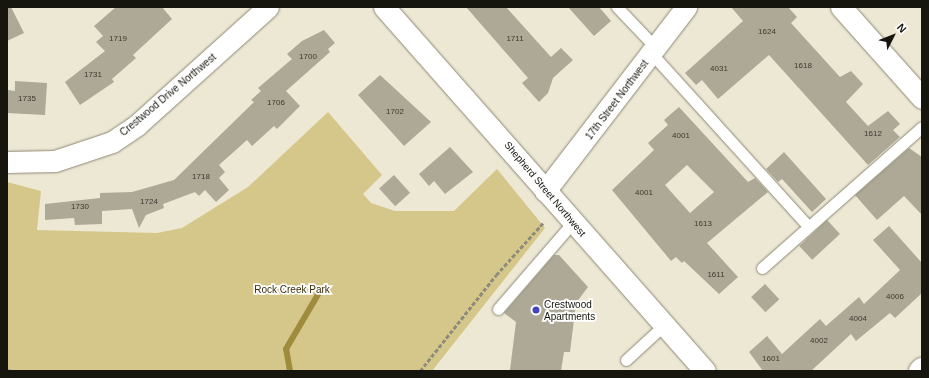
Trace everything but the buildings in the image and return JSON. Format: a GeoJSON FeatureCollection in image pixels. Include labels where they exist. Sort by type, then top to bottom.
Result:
{"type":"FeatureCollection","features":[{"type":"Feature","properties":{"kind":"street","name":"Crestwood Drive Northwest"},"geometry":{"type":"LineString","coordinates":[[7,162],[55,161],[112,142],[137,124],[268,7]]}},
{"type":"Feature","properties":{"kind":"street","name":"Shepherd Street Northwest"},"geometry":{"type":"LineString","coordinates":[[384,7],[526,164],[545,191],[705,371]]}},
{"type":"Feature","properties":{"kind":"street","name":"17th Street Northwest"},"geometry":{"type":"LineString","coordinates":[[545,191],[654,51],[686,7]]}},
{"type":"Feature","properties":{"kind":"street"},"geometry":{"type":"LineString","coordinates":[[841,7],[922,98]]}},
{"type":"Feature","properties":{"kind":"lane"},"geometry":{"type":"LineString","coordinates":[[617,7],[808,226]]}},
{"type":"Feature","properties":{"kind":"lane"},"geometry":{"type":"LineString","coordinates":[[762,268],[922,127]]}},
{"type":"Feature","properties":{"kind":"lane"},"geometry":{"type":"LineString","coordinates":[[498,309],[573,222]]}},
{"type":"Feature","properties":{"kind":"lane"},"geometry":{"type":"LineString","coordinates":[[626,360],[664,325]]}},
{"type":"Feature","properties":{"kind":"path"},"geometry":{"type":"LineString","coordinates":[[420,371],[496,275],[543,223]]}},
{"type":"Feature","properties":{"kind":"path"},"geometry":{"type":"LineString","coordinates":[[7,370],[11,371]]}},
{"type":"Feature","properties":{"kind":"green space","name":"Rock Creek Park"},"geometry":{"type":"Polygon","coordinates":[[[328,112],[382,175],[363,194],[371,203],[395,211],[454,211],[497,169],[545,228],[432,371],[7,371],[7,182],[41,191],[37,230],[157,233],[182,228],[248,187],[328,112]]]}},
{"type":"Feature","properties":{"kind":"waterway"},"geometry":{"type":"LineString","coordinates":[[290,371],[286,349],[320,291]]}},
{"type":"Feature","properties":{"kind":"place","name":"Crestwood Apartments"},"geometry":{"type":"Point","coordinates":[536,310]}}]}
